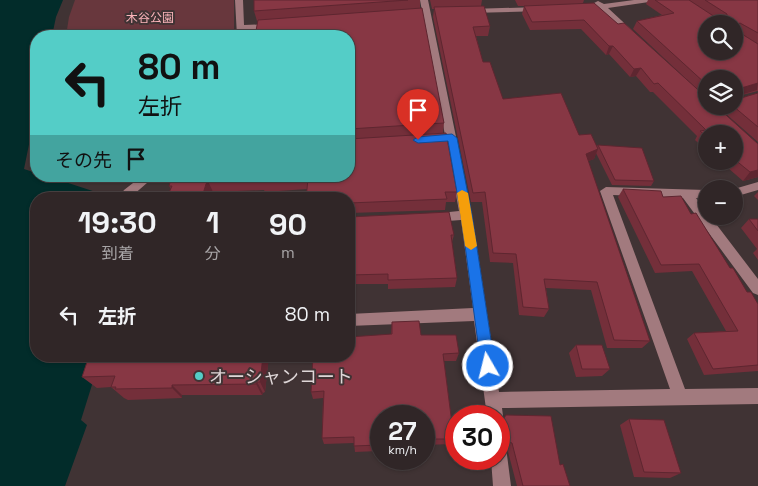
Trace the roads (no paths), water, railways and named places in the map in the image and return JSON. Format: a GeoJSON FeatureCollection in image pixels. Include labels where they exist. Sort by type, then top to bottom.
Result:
{"type":"FeatureCollection","features":[{"type":"Feature","properties":{"kind":"street"},"geometry":{"type":"LineString","coordinates":[[240,0],[241,30]]}},
{"type":"Feature","properties":{"kind":"street"},"geometry":{"type":"LineString","coordinates":[[424,0],[448,138],[466,215],[494,405]]}},
{"type":"Feature","properties":{"kind":"street"},"geometry":{"type":"LineString","coordinates":[[594,0],[637,40]]}},
{"type":"Feature","properties":{"kind":"street"},"geometry":{"type":"LineString","coordinates":[[575,8],[602,7],[649,0]]}},
{"type":"Feature","properties":{"kind":"street"},"geometry":{"type":"LineString","coordinates":[[465,11],[548,8]]}},
{"type":"Feature","properties":{"kind":"street"},"geometry":{"type":"LineString","coordinates":[[252,30],[281,25]]}},
{"type":"Feature","properties":{"kind":"street"},"geometry":{"type":"LineString","coordinates":[[128,192],[142,182]]}},
{"type":"Feature","properties":{"kind":"street"},"geometry":{"type":"LineString","coordinates":[[743,190],[758,186]]}},
{"type":"Feature","properties":{"kind":"street"},"geometry":{"type":"LineString","coordinates":[[680,397],[606,191],[698,194]]}},
{"type":"Feature","properties":{"kind":"street"},"geometry":{"type":"LineString","coordinates":[[687,194],[758,289]]}},
{"type":"Feature","properties":{"kind":"street"},"geometry":{"type":"LineString","coordinates":[[417,217],[466,215]]}},
{"type":"Feature","properties":{"kind":"street"},"geometry":{"type":"LineString","coordinates":[[355,320],[481,314]]}},
{"type":"Feature","properties":{"kind":"street"},"geometry":{"type":"LineString","coordinates":[[493,400],[758,396]]}},
{"type":"Feature","properties":{"kind":"street"},"geometry":{"type":"LineString","coordinates":[[500,470],[502,486]]}},
{"type":"Feature","properties":{"kind":"water"},"geometry":{"type":"Polygon","coordinates":[[[0,0],[63,0],[53,30],[30,30],[30,140],[24,169],[30,171],[30,182],[65,182],[96,192],[30,192],[30,362],[99,362],[81,420],[87,425],[65,486],[0,486],[0,0]]]}},
{"type":"Feature","properties":{"kind":"place","name":"オーシャンコート"},"geometry":{"type":"Point","coordinates":[199,376]}},
{"type":"Feature","properties":{"kind":"park label","name":"木谷公園"},"geometry":{"type":"Point","coordinates":[150,18]}}]}
